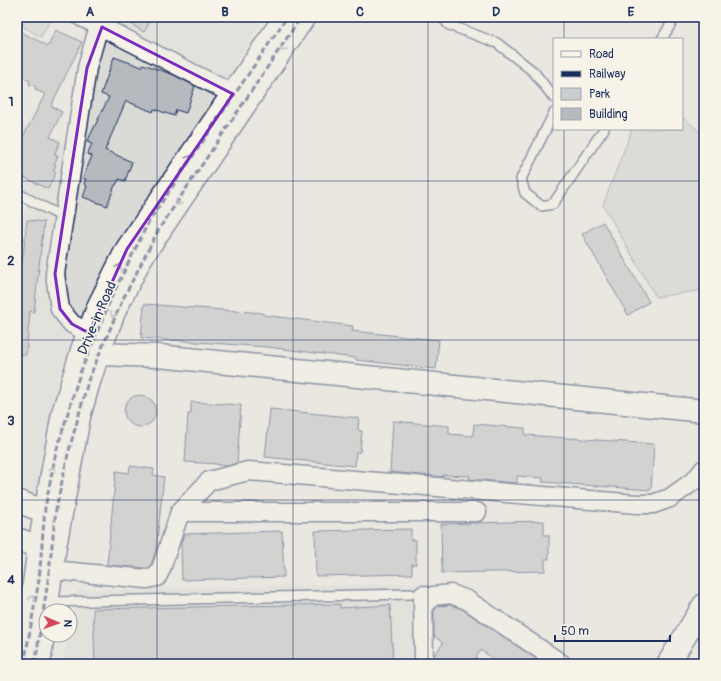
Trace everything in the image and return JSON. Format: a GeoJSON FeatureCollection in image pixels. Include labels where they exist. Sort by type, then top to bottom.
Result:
{"type":"FeatureCollection","features":[{"type":"Feature","properties":{"kind":"main road","name":"Drive-in Road"},"geometry":{"type":"LineString","coordinates":[[23,664],[37,613],[48,557],[63,413],[82,350],[99,305],[127,249],[285,17]]}},
{"type":"Feature","properties":{"kind":"main road","name":"Drive-in Road"},"geometry":{"type":"LineString","coordinates":[[53,515],[79,417],[98,354],[114,312],[141,258],[304,17]]}},
{"type":"Feature","properties":{"kind":"main road"},"geometry":{"type":"LineString","coordinates":[[98,354],[158,356],[704,411]]}},
{"type":"Feature","properties":{"kind":"main road"},"geometry":{"type":"LineString","coordinates":[[17,501],[53,515]]}},
{"type":"Feature","properties":{"kind":"main road"},"geometry":{"type":"LineString","coordinates":[[17,539],[48,557]]}},
{"type":"Feature","properties":{"kind":"main road"},"geometry":{"type":"LineString","coordinates":[[668,664],[704,605]]}},
{"type":"Feature","properties":{"kind":"main road","name":"Drive-in Road"},"geometry":{"type":"LineString","coordinates":[[37,613],[39,664]]}},
{"type":"Feature","properties":{"kind":"street"},"geometry":{"type":"LineString","coordinates":[[81,17],[106,24],[233,94]]}},
{"type":"Feature","properties":{"kind":"street"},"geometry":{"type":"LineString","coordinates":[[89,333],[72,324],[60,309],[55,274],[87,68],[96,36],[106,24]]}},
{"type":"Feature","properties":{"kind":"street"},"geometry":{"type":"LineString","coordinates":[[48,557],[147,579],[157,577],[180,512],[209,481],[248,471],[638,504],[653,504],[670,498],[695,480],[704,469]]}},
{"type":"Feature","properties":{"kind":"street"},"geometry":{"type":"LineString","coordinates":[[180,512],[477,512]]}},
{"type":"Feature","properties":{"kind":"street"},"geometry":{"type":"LineString","coordinates":[[424,664],[419,597],[451,594],[467,600],[562,664]]}},
{"type":"Feature","properties":{"kind":"lane"},"geometry":{"type":"LineString","coordinates":[[442,17],[449,25],[496,43],[534,72],[553,97]]}},
{"type":"Feature","properties":{"kind":"lane"},"geometry":{"type":"LineString","coordinates":[[663,38],[675,17]]}},
{"type":"Feature","properties":{"kind":"lane"},"geometry":{"type":"LineString","coordinates":[[553,115],[521,179],[525,192],[541,206],[553,204],[603,130]]}},
{"type":"Feature","properties":{"kind":"lane"},"geometry":{"type":"LineString","coordinates":[[17,193],[53,212],[64,216]]}},
{"type":"Feature","properties":{"kind":"lane"},"geometry":{"type":"LineString","coordinates":[[37,613],[419,597]]}},
{"type":"Feature","properties":{"kind":"highlighted area"},"geometry":{"type":"Polygon","coordinates":[[[102,27],[233,94],[127,249],[89,333],[72,324],[60,309],[55,274],[87,68],[102,27]]]}},
{"type":"Feature","properties":{"kind":"shaded area"},"geometry":{"type":"Polygon","coordinates":[[[98,17],[265,17],[227,79],[98,17]]]}},
{"type":"Feature","properties":{"kind":"shaded area"},"geometry":{"type":"Polygon","coordinates":[[[105,37],[226,92],[116,248],[88,302],[64,363],[46,429],[37,486],[37,499],[17,490],[17,231],[30,198],[17,195],[17,121],[52,136],[76,144],[105,37]]]}},
{"type":"Feature","properties":{"kind":"shaded area"},"geometry":{"type":"Polygon","coordinates":[[[423,583],[421,664],[62,664],[66,643],[78,643],[78,603],[75,603],[78,590],[423,583]]]}},
{"type":"Feature","properties":{"kind":"green space"},"geometry":{"type":"Polygon","coordinates":[[[27,17],[44,17],[50,21],[41,37],[22,26],[27,17]]]}},
{"type":"Feature","properties":{"kind":"green space"},"geometry":{"type":"Polygon","coordinates":[[[683,118],[704,135],[704,290],[656,297],[603,205],[632,130],[683,130],[683,118]]]}},
{"type":"Feature","properties":{"kind":"building"},"geometry":{"type":"Polygon","coordinates":[[[120,17],[153,17],[144,32],[120,17]]]}},
{"type":"Feature","properties":{"kind":"building"},"geometry":{"type":"Polygon","coordinates":[[[17,30],[48,46],[56,30],[82,42],[51,106],[62,112],[50,137],[60,142],[54,155],[58,156],[54,164],[56,165],[53,171],[56,172],[48,189],[17,174],[17,139],[21,141],[45,94],[35,90],[36,87],[29,84],[30,81],[17,75],[17,30]]]}},
{"type":"Feature","properties":{"kind":"building"},"geometry":{"type":"Polygon","coordinates":[[[114,57],[142,67],[143,64],[174,75],[195,86],[186,113],[176,110],[174,116],[154,109],[153,112],[126,101],[105,150],[132,162],[125,181],[119,179],[115,185],[107,206],[83,197],[87,186],[84,184],[86,179],[83,178],[92,156],[87,154],[92,144],[87,142],[109,97],[101,94],[114,57]]]}},
{"type":"Feature","properties":{"kind":"building"},"geometry":{"type":"Polygon","coordinates":[[[27,220],[44,222],[34,312],[30,311],[26,355],[17,354],[17,264],[22,264],[27,220]]]}},
{"type":"Feature","properties":{"kind":"building"},"geometry":{"type":"Polygon","coordinates":[[[603,222],[649,302],[628,315],[582,234],[603,222]]]}},
{"type":"Feature","properties":{"kind":"building"},"geometry":{"type":"Polygon","coordinates":[[[144,304],[263,313],[263,315],[353,326],[352,331],[439,340],[436,369],[356,360],[356,358],[267,347],[141,338],[144,304]]]}},
{"type":"Feature","properties":{"kind":"building"},"geometry":{"type":"Polygon","coordinates":[[[140,395],[146,396],[153,402],[156,411],[155,417],[149,424],[140,427],[134,426],[127,420],[124,411],[125,405],[131,398],[140,395]]]}},
{"type":"Feature","properties":{"kind":"building"},"geometry":{"type":"Polygon","coordinates":[[[191,402],[241,405],[237,463],[227,466],[185,462],[188,414],[191,414],[191,402]]]}},
{"type":"Feature","properties":{"kind":"building"},"geometry":{"type":"Polygon","coordinates":[[[270,409],[359,418],[358,430],[362,431],[360,452],[356,452],[355,466],[265,457],[270,409]]]}},
{"type":"Feature","properties":{"kind":"building"},"geometry":{"type":"Polygon","coordinates":[[[393,421],[449,426],[449,434],[473,436],[474,424],[525,428],[525,435],[654,444],[651,490],[542,482],[543,478],[517,476],[517,483],[469,479],[470,476],[443,475],[443,477],[390,472],[393,421]]]}},
{"type":"Feature","properties":{"kind":"building"},"geometry":{"type":"Polygon","coordinates":[[[130,466],[154,469],[153,475],[164,477],[156,550],[150,568],[107,565],[116,471],[129,473],[130,466]]]}},
{"type":"Feature","properties":{"kind":"building"},"geometry":{"type":"Polygon","coordinates":[[[544,521],[544,535],[549,535],[549,559],[545,559],[545,571],[442,573],[441,524],[544,521]]]}},
{"type":"Feature","properties":{"kind":"building"},"geometry":{"type":"Polygon","coordinates":[[[411,529],[411,540],[416,540],[416,564],[412,564],[412,574],[316,576],[315,531],[411,529]]]}},
{"type":"Feature","properties":{"kind":"building"},"geometry":{"type":"Polygon","coordinates":[[[282,531],[284,577],[182,580],[181,543],[184,534],[282,531]]]}},
{"type":"Feature","properties":{"kind":"building"},"geometry":{"type":"Polygon","coordinates":[[[340,604],[340,608],[390,605],[393,664],[95,664],[93,609],[340,604]]]}},
{"type":"Feature","properties":{"kind":"building"},"geometry":{"type":"Polygon","coordinates":[[[450,605],[462,609],[541,662],[540,664],[500,664],[481,650],[472,664],[434,664],[434,656],[443,643],[434,636],[434,611],[438,606],[450,605]]]}},
{"type":"Feature","properties":{"kind":"railway"},"geometry":{"type":"LineString","coordinates":[[24,664],[39,580],[45,508],[56,452],[80,373],[113,294],[149,221],[287,17]]}},
{"type":"Feature","properties":{"kind":"railway"},"geometry":{"type":"LineString","coordinates":[[35,664],[48,581],[56,509],[68,454],[89,378],[123,299],[159,229],[301,17]]}}]}
